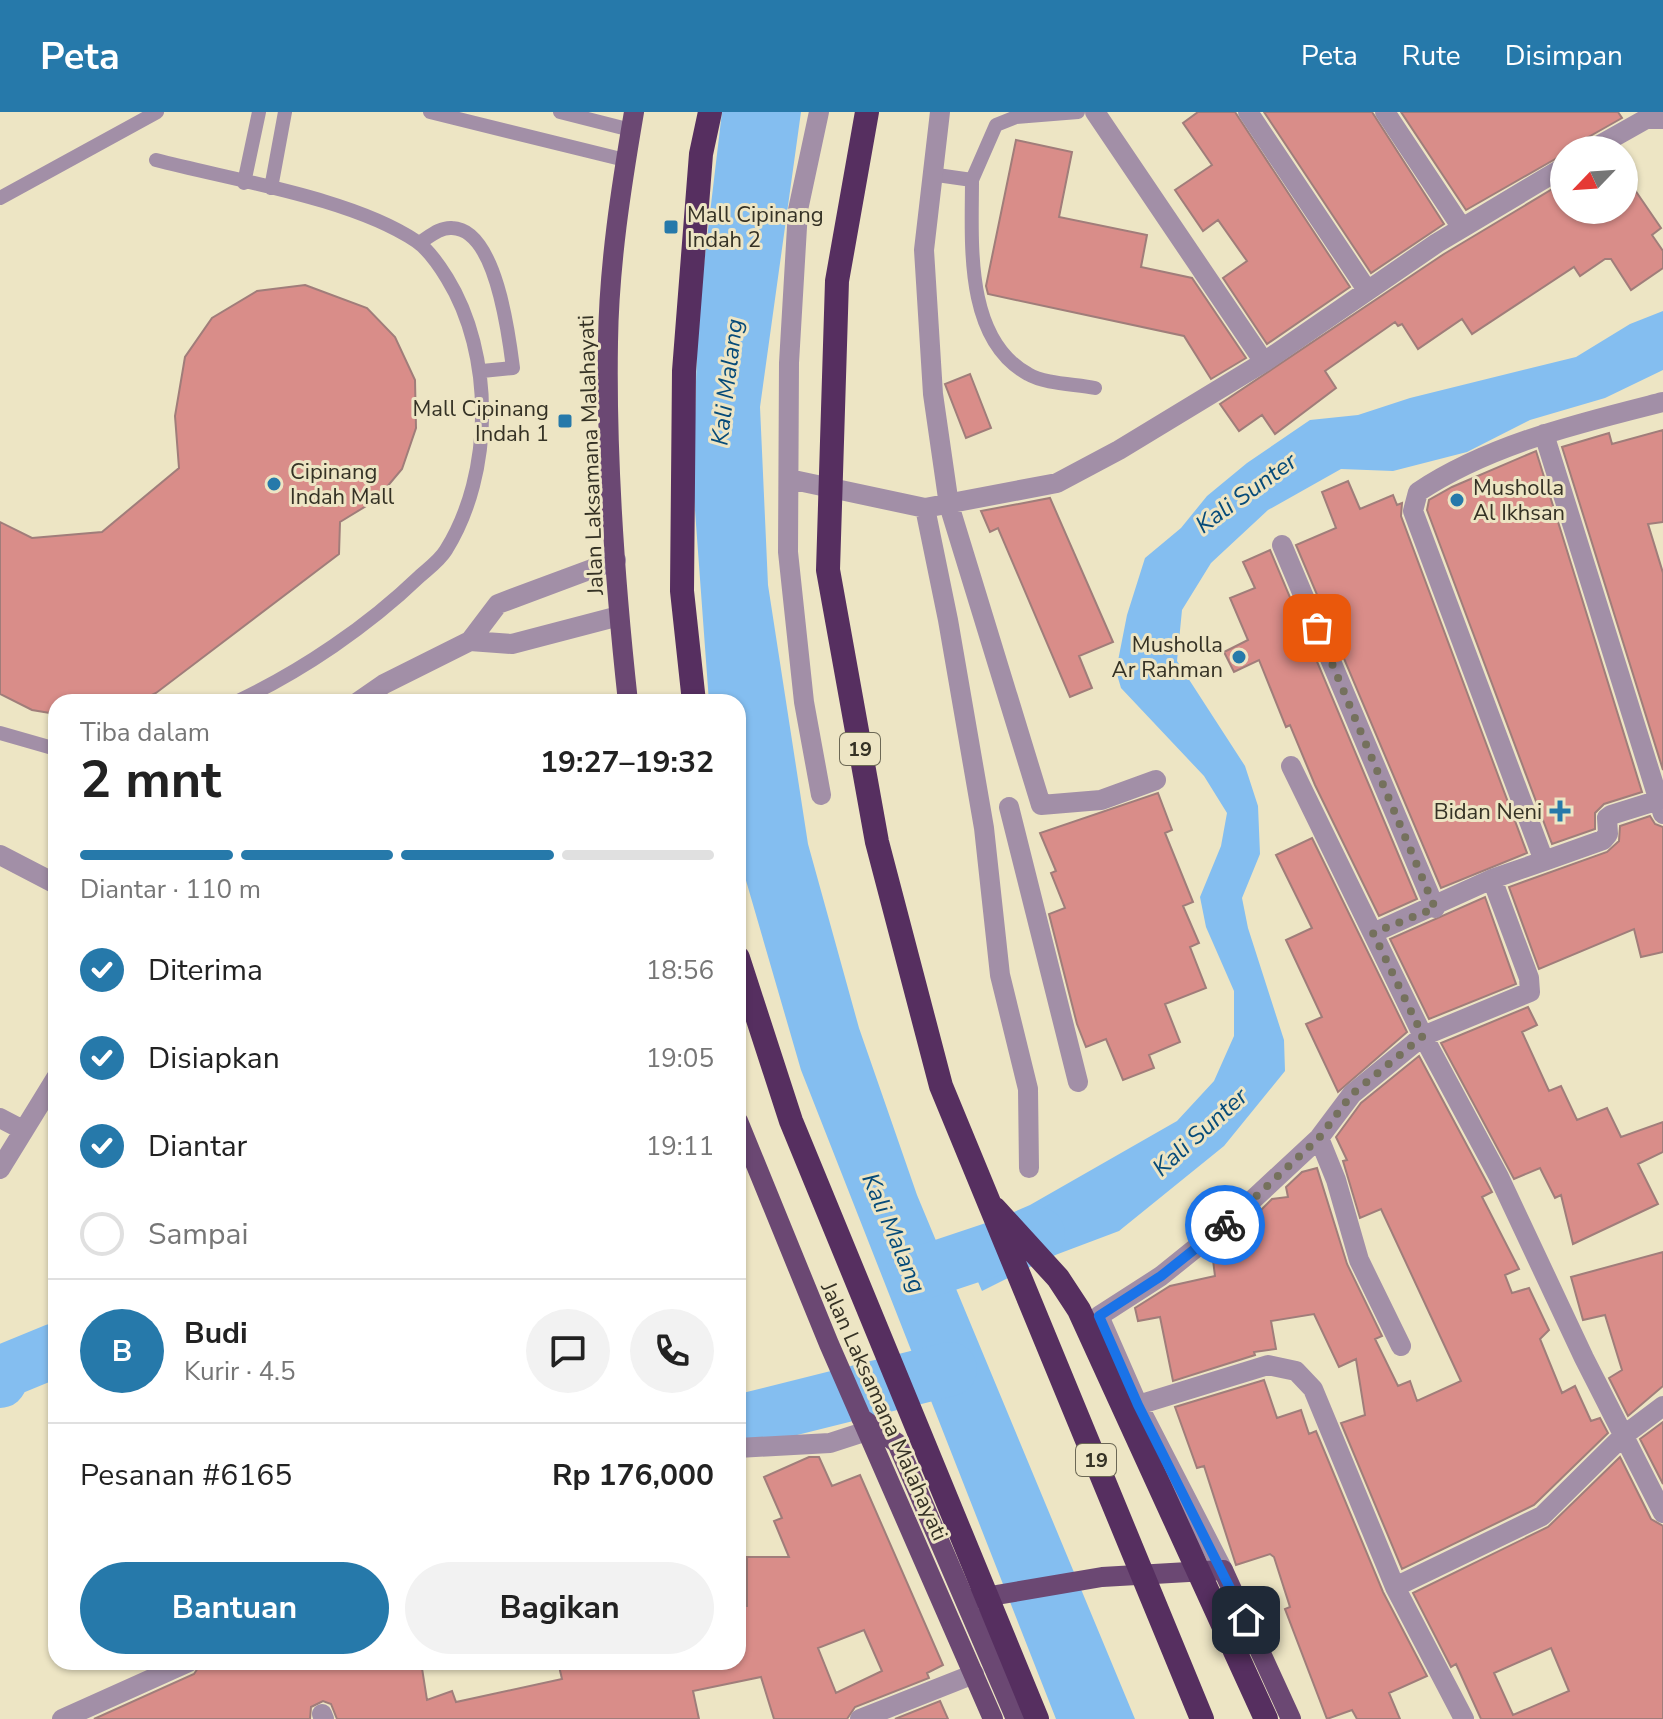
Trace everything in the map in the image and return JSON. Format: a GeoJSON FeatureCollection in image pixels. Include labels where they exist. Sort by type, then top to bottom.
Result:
{"type":"FeatureCollection","features":[{"type":"Feature","properties":{"kind":"highway"},"geometry":{"type":"LineString","coordinates":[[693,694],[682,591],[684,371],[701,154],[710,112]]}},
{"type":"Feature","properties":{"kind":"highway","name":"19"},"geometry":{"type":"LineString","coordinates":[[867,112],[837,281],[828,570],[877,842],[941,1086],[1202,1719]]}},
{"type":"Feature","properties":{"kind":"highway"},"geometry":{"type":"LineString","coordinates":[[746,983],[791,1121],[1037,1719]]}},
{"type":"Feature","properties":{"kind":"highway"},"geometry":{"type":"LineString","coordinates":[[987,1202],[1043,1261],[1079,1310],[1266,1719]]}},
{"type":"Feature","properties":{"kind":"main road","name":"Jalan Laksamana Malahayati"},"geometry":{"type":"LineString","coordinates":[[627,694],[619,616],[608,340],[614,240],[631,117]]}},
{"type":"Feature","properties":{"kind":"main road","name":"Jalan Laksamana Malahayati"},"geometry":{"type":"LineString","coordinates":[[746,1141],[829,1344],[993,1719]]}},
{"type":"Feature","properties":{"kind":"main road"},"geometry":{"type":"LineString","coordinates":[[862,1419],[897,1443],[973,1598],[1016,1719]]}},
{"type":"Feature","properties":{"kind":"main road"},"geometry":{"type":"LineString","coordinates":[[973,1598],[1102,1577],[1223,1570],[1291,1719]]}},
{"type":"Feature","properties":{"kind":"street"},"geometry":{"type":"LineString","coordinates":[[819,112],[798,210],[789,363],[788,552],[804,702],[821,795]]}},
{"type":"Feature","properties":{"kind":"street"},"geometry":{"type":"LineString","coordinates":[[940,112],[930,174],[924,250],[933,394],[949,505],[1041,805]]}},
{"type":"Feature","properties":{"kind":"street"},"geometry":{"type":"LineString","coordinates":[[1095,112],[1264,362]]}},
{"type":"Feature","properties":{"kind":"street"},"geometry":{"type":"LineString","coordinates":[[1248,112],[1367,290]]}},
{"type":"Feature","properties":{"kind":"street"},"geometry":{"type":"LineString","coordinates":[[1385,112],[1462,228]]}},
{"type":"Feature","properties":{"kind":"street"},"geometry":{"type":"LineString","coordinates":[[1616,136],[1646,119],[1663,119]]}},
{"type":"Feature","properties":{"kind":"street"},"geometry":{"type":"LineString","coordinates":[[789,479],[925,508],[1057,483],[1119,450],[1264,362],[1462,228],[1550,175]]}},
{"type":"Feature","properties":{"kind":"street"},"geometry":{"type":"LineString","coordinates":[[1544,861],[1413,511],[1418,492],[1431,483],[1544,434],[1663,402]]}},
{"type":"Feature","properties":{"kind":"street"},"geometry":{"type":"LineString","coordinates":[[1373,933],[1435,908],[1492,879],[1603,840],[1608,834],[1607,818],[1611,815],[1661,807],[1544,434]]}},
{"type":"Feature","properties":{"kind":"street"},"geometry":{"type":"LineString","coordinates":[[925,508],[979,797],[1000,975],[1028,1089],[1029,1168]]}},
{"type":"Feature","properties":{"kind":"street"},"geometry":{"type":"LineString","coordinates":[[1282,545],[1435,908]]}},
{"type":"Feature","properties":{"kind":"street"},"geometry":{"type":"LineString","coordinates":[[370,694],[394,678],[470,641],[498,604],[616,560]]}},
{"type":"Feature","properties":{"kind":"street"},"geometry":{"type":"LineString","coordinates":[[470,641],[512,644],[619,616]]}},
{"type":"Feature","properties":{"kind":"street"},"geometry":{"type":"LineString","coordinates":[[1291,766],[1423,1036],[1499,1177],[1663,1513]]}},
{"type":"Feature","properties":{"kind":"street"},"geometry":{"type":"LineString","coordinates":[[979,797],[1009,807],[1101,800],[1156,780]]}},
{"type":"Feature","properties":{"kind":"street"},"geometry":{"type":"LineString","coordinates":[[1009,807],[1078,1082]]}},
{"type":"Feature","properties":{"kind":"street"},"geometry":{"type":"LineString","coordinates":[[0,855],[48,880]]}},
{"type":"Feature","properties":{"kind":"street"},"geometry":{"type":"LineString","coordinates":[[1223,1570],[1138,1405],[1099,1316],[1161,1276],[1233,1218],[1319,1138],[1352,1094],[1423,1036],[1530,992],[1529,978],[1492,879]]}},
{"type":"Feature","properties":{"kind":"street"},"geometry":{"type":"LineString","coordinates":[[0,1169],[48,1097]]}},
{"type":"Feature","properties":{"kind":"street"},"geometry":{"type":"LineString","coordinates":[[0,1118],[23,1130]]}},
{"type":"Feature","properties":{"kind":"street"},"geometry":{"type":"LineString","coordinates":[[1319,1138],[1336,1180],[1359,1260],[1401,1346]]}},
{"type":"Feature","properties":{"kind":"street"},"geometry":{"type":"LineString","coordinates":[[1138,1405],[1268,1365],[1296,1371],[1313,1389],[1395,1587],[1464,1719]]}},
{"type":"Feature","properties":{"kind":"street"},"geometry":{"type":"LineString","coordinates":[[1395,1587],[1542,1516],[1623,1436],[1663,1406]]}},
{"type":"Feature","properties":{"kind":"street"},"geometry":{"type":"LineString","coordinates":[[746,1448],[830,1443],[862,1419]]}},
{"type":"Feature","properties":{"kind":"street"},"geometry":{"type":"LineString","coordinates":[[62,1719],[171,1670]]}},
{"type":"Feature","properties":{"kind":"street"},"geometry":{"type":"LineString","coordinates":[[860,1719],[974,1674]]}},
{"type":"Feature","properties":{"kind":"lane"},"geometry":{"type":"LineString","coordinates":[[0,198],[157,112]]}},
{"type":"Feature","properties":{"kind":"lane"},"geometry":{"type":"LineString","coordinates":[[244,183],[259,112]]}},
{"type":"Feature","properties":{"kind":"lane"},"geometry":{"type":"LineString","coordinates":[[271,188],[285,112]]}},
{"type":"Feature","properties":{"kind":"lane"},"geometry":{"type":"LineString","coordinates":[[430,112],[625,160]]}},
{"type":"Feature","properties":{"kind":"lane"},"geometry":{"type":"LineString","coordinates":[[560,112],[631,117]]}},
{"type":"Feature","properties":{"kind":"lane"},"geometry":{"type":"LineString","coordinates":[[1078,112],[1016,117],[996,125],[972,180],[972,280],[996,347],[1029,375],[1095,388]]}},
{"type":"Feature","properties":{"kind":"lane"},"geometry":{"type":"LineString","coordinates":[[156,160],[271,188],[387,224],[419,243],[457,295],[471,328],[482,371],[480,438],[469,498],[446,551],[396,599],[333,644],[249,694]]}},
{"type":"Feature","properties":{"kind":"lane"},"geometry":{"type":"LineString","coordinates":[[930,174],[972,180]]}},
{"type":"Feature","properties":{"kind":"lane"},"geometry":{"type":"LineString","coordinates":[[419,243],[441,229],[454,227],[465,231],[482,249],[507,323],[513,368],[482,371]]}},
{"type":"Feature","properties":{"kind":"lane"},"geometry":{"type":"LineString","coordinates":[[0,733],[48,747]]}},
{"type":"Feature","properties":{"kind":"water","name":"Kali Malang"},"geometry":{"type":"Polygon","coordinates":[[[722,112],[801,112],[760,407],[768,585],[808,844],[859,1028],[917,1195],[1135,1719],[1056,1719],[801,1070],[746,881],[746,694],[708,694],[693,483],[698,314],[722,112]]]}},
{"type":"Feature","properties":{"kind":"water"},"geometry":{"type":"Polygon","coordinates":[[[1663,311],[1663,370],[1605,398],[1530,420],[1467,452],[1393,471],[1341,469],[1268,510],[1211,563],[1182,610],[1177,661],[1245,766],[1258,806],[1260,854],[1242,898],[1248,928],[1284,1040],[1285,1071],[1224,1146],[1119,1231],[1050,1257],[982,1291],[958,1236],[1030,1205],[1177,1121],[1214,1081],[1234,1036],[1234,991],[1206,927],[1200,897],[1221,846],[1227,813],[1204,776],[1121,688],[1116,671],[1127,615],[1145,558],[1181,528],[1207,496],[1247,463],[1310,420],[1358,415],[1410,398],[1576,357],[1630,324],[1663,311]]]}},
{"type":"Feature","properties":{"kind":"building"},"geometry":{"type":"Polygon","coordinates":[[[1198,112],[1235,112],[1350,287],[1267,344],[1223,278],[1247,261],[1218,220],[1203,231],[1175,190],[1212,165],[1183,123],[1198,112]]]}},
{"type":"Feature","properties":{"kind":"building"},"geometry":{"type":"Polygon","coordinates":[[[1264,112],[1372,112],[1444,224],[1371,273],[1264,112]]]}},
{"type":"Feature","properties":{"kind":"building"},"geometry":{"type":"Polygon","coordinates":[[[1401,112],[1618,112],[1622,118],[1590,136],[1550,136],[1550,162],[1466,210],[1401,112]]]}},
{"type":"Feature","properties":{"kind":"building"},"geometry":{"type":"Polygon","coordinates":[[[1016,140],[1072,152],[1059,217],[1147,235],[1141,267],[1192,278],[1246,358],[1211,379],[1184,336],[988,294],[986,286],[1016,140]]]}},
{"type":"Feature","properties":{"kind":"building"},"geometry":{"type":"Polygon","coordinates":[[[1550,190],[1550,224],[1638,224],[1638,194],[1661,228],[1652,235],[1663,251],[1663,268],[1631,290],[1611,259],[1605,259],[1580,276],[1574,267],[1472,334],[1462,319],[1418,349],[1402,324],[1398,326],[1395,322],[1325,371],[1336,388],[1275,434],[1262,415],[1239,431],[1220,404],[1444,254],[1550,190]]]}},
{"type":"Feature","properties":{"kind":"building","name":"Cipinang Indah Mall"},"geometry":{"type":"Polygon","coordinates":[[[305,285],[367,308],[395,337],[415,380],[416,428],[402,469],[376,500],[340,522],[339,554],[156,693],[48,694],[48,713],[32,710],[0,694],[0,522],[32,538],[102,532],[179,468],[175,416],[185,357],[212,318],[257,291],[305,285]]]}},
{"type":"Feature","properties":{"kind":"building"},"geometry":{"type":"Polygon","coordinates":[[[970,374],[991,428],[966,438],[945,384],[970,374]]]}},
{"type":"Feature","properties":{"kind":"building"},"geometry":{"type":"Polygon","coordinates":[[[1663,430],[1663,522],[1648,524],[1663,573],[1663,770],[1562,447],[1609,433],[1612,444],[1663,430]]]}},
{"type":"Feature","properties":{"kind":"building"},"geometry":{"type":"Polygon","coordinates":[[[1536,451],[1642,792],[1604,804],[1595,813],[1595,829],[1552,844],[1427,510],[1429,500],[1452,487],[1536,451]]]}},
{"type":"Feature","properties":{"kind":"building"},"geometry":{"type":"Polygon","coordinates":[[[1348,481],[1360,509],[1393,495],[1397,505],[1402,503],[1401,516],[1527,853],[1441,888],[1296,545],[1336,528],[1322,492],[1348,481]]]}},
{"type":"Feature","properties":{"kind":"building"},"geometry":{"type":"Polygon","coordinates":[[[1050,498],[1113,642],[1079,656],[1092,688],[1070,697],[998,528],[990,532],[981,511],[1050,498]]]}},
{"type":"Feature","properties":{"kind":"building"},"geometry":{"type":"Polygon","coordinates":[[[1270,550],[1417,899],[1379,916],[1315,785],[1290,725],[1286,727],[1259,660],[1234,672],[1224,652],[1248,640],[1230,598],[1255,588],[1243,562],[1270,550]]]}},
{"type":"Feature","properties":{"kind":"building"},"geometry":{"type":"Polygon","coordinates":[[[1158,793],[1172,830],[1165,833],[1193,902],[1183,906],[1199,943],[1190,947],[1206,988],[1165,1004],[1180,1042],[1149,1055],[1154,1068],[1123,1080],[1106,1039],[1086,1047],[1077,1024],[1049,914],[1065,908],[1051,873],[1056,871],[1040,833],[1158,793]]]}},
{"type":"Feature","properties":{"kind":"building"},"geometry":{"type":"Polygon","coordinates":[[[1650,816],[1655,824],[1663,827],[1663,952],[1641,957],[1634,929],[1539,969],[1509,887],[1607,852],[1619,841],[1620,826],[1650,816]]]}},
{"type":"Feature","properties":{"kind":"building"},"geometry":{"type":"Polygon","coordinates":[[[1312,838],[1407,1032],[1338,1092],[1306,1024],[1322,1017],[1286,940],[1312,928],[1276,855],[1312,838]]]}},
{"type":"Feature","properties":{"kind":"building"},"geometry":{"type":"Polygon","coordinates":[[[1485,897],[1516,984],[1429,1019],[1390,939],[1485,897]]]}},
{"type":"Feature","properties":{"kind":"building"},"geometry":{"type":"Polygon","coordinates":[[[1528,1007],[1537,1025],[1522,1032],[1549,1091],[1561,1086],[1577,1120],[1607,1108],[1621,1137],[1663,1122],[1663,1152],[1638,1164],[1658,1204],[1573,1244],[1561,1195],[1555,1198],[1540,1168],[1514,1179],[1441,1043],[1528,1007]]]}},
{"type":"Feature","properties":{"kind":"building"},"geometry":{"type":"Polygon","coordinates":[[[1419,1056],[1492,1192],[1482,1197],[1519,1269],[1505,1275],[1512,1293],[1529,1288],[1549,1330],[1540,1339],[1562,1393],[1575,1386],[1591,1421],[1600,1418],[1608,1433],[1534,1505],[1402,1569],[1341,1423],[1365,1415],[1356,1359],[1339,1367],[1314,1314],[1271,1321],[1276,1349],[1254,1352],[1255,1355],[1173,1381],[1160,1317],[1138,1321],[1135,1308],[1170,1286],[1215,1276],[1212,1252],[1235,1236],[1272,1199],[1288,1197],[1286,1187],[1302,1172],[1317,1168],[1347,1264],[1382,1336],[1375,1339],[1398,1386],[1410,1381],[1417,1401],[1461,1381],[1381,1209],[1360,1218],[1343,1161],[1347,1160],[1336,1137],[1361,1103],[1419,1056]]]}},
{"type":"Feature","properties":{"kind":"building"},"geometry":{"type":"Polygon","coordinates":[[[1663,1252],[1663,1386],[1628,1416],[1609,1378],[1622,1370],[1605,1315],[1583,1320],[1571,1277],[1663,1252]]]}},
{"type":"Feature","properties":{"kind":"building"},"geometry":{"type":"Polygon","coordinates":[[[1264,1380],[1277,1418],[1301,1410],[1309,1434],[1316,1431],[1383,1592],[1427,1676],[1389,1693],[1400,1719],[1357,1719],[1352,1710],[1327,1719],[1285,1609],[1290,1607],[1274,1557],[1270,1554],[1236,1565],[1204,1466],[1197,1468],[1175,1407],[1264,1380]]]}},
{"type":"Feature","properties":{"kind":"building"},"geometry":{"type":"Polygon","coordinates":[[[1663,1422],[1663,1484],[1640,1439],[1663,1422]]]}},
{"type":"Feature","properties":{"kind":"building"},"geometry":{"type":"Polygon","coordinates":[[[809,1457],[819,1457],[832,1486],[860,1475],[943,1665],[927,1673],[929,1678],[855,1707],[847,1719],[774,1719],[761,1677],[693,1691],[699,1719],[337,1719],[331,1704],[323,1701],[311,1707],[310,1719],[94,1719],[194,1674],[197,1670],[422,1670],[427,1700],[452,1691],[456,1702],[562,1679],[560,1670],[746,1670],[747,1557],[789,1557],[774,1521],[782,1518],[764,1477],[809,1457]],[[864,1630],[818,1648],[836,1693],[882,1671],[864,1630]]]}},
{"type":"Feature","properties":{"kind":"building"},"geometry":{"type":"Polygon","coordinates":[[[1620,1457],[1651,1519],[1663,1526],[1663,1719],[1481,1719],[1456,1664],[1451,1667],[1413,1593],[1548,1527],[1620,1457]],[[1551,1648],[1494,1673],[1513,1715],[1569,1691],[1551,1648]]]}},
{"type":"Feature","properties":{"kind":"building"},"geometry":{"type":"Polygon","coordinates":[[[940,1701],[948,1719],[895,1719],[940,1701]]]}},
{"type":"Feature","properties":{"kind":"waterway","name":"Kali Sunter"},"geometry":{"type":"LineString","coordinates":[[912,1276],[1038,1234]]}},
{"type":"Feature","properties":{"kind":"waterway"},"geometry":{"type":"LineString","coordinates":[[0,1381],[5,1371],[48,1353]]}},
{"type":"Feature","properties":{"kind":"waterway"},"geometry":{"type":"LineString","coordinates":[[746,1420],[950,1369]]}},
{"type":"Feature","properties":{"kind":"way so far"},"geometry":{"type":"LineString","coordinates":[[1225,1225],[1319,1138],[1352,1094],[1377,1070],[1423,1036],[1373,933],[1435,908],[1317,628]]}},
{"type":"Feature","properties":{"kind":"place","name":"Mall Cipinang Indah 2"},"geometry":{"type":"Point","coordinates":[671,227]}},
{"type":"Feature","properties":{"kind":"place","name":"Mall Cipinang Indah 1"},"geometry":{"type":"Point","coordinates":[565,421]}},
{"type":"Feature","properties":{"kind":"place","name":"Cipinang Indah Mall"},"geometry":{"type":"Point","coordinates":[274,484]}},
{"type":"Feature","properties":{"kind":"place","name":"Musholla Al Ikhsan"},"geometry":{"type":"Point","coordinates":[1457,500]}},
{"type":"Feature","properties":{"kind":"place","name":"Musholla Ar Rahman"},"geometry":{"type":"Point","coordinates":[1239,657]}},
{"type":"Feature","properties":{"kind":"place","name":"Bidan Neni"},"geometry":{"type":"Point","coordinates":[1560,811]}},
{"type":"Feature","properties":{"kind":"route"},"geometry":{"type":"LineString","coordinates":[[1225,1225],[1161,1276],[1099,1316],[1138,1405],[1246,1620]]}}]}
